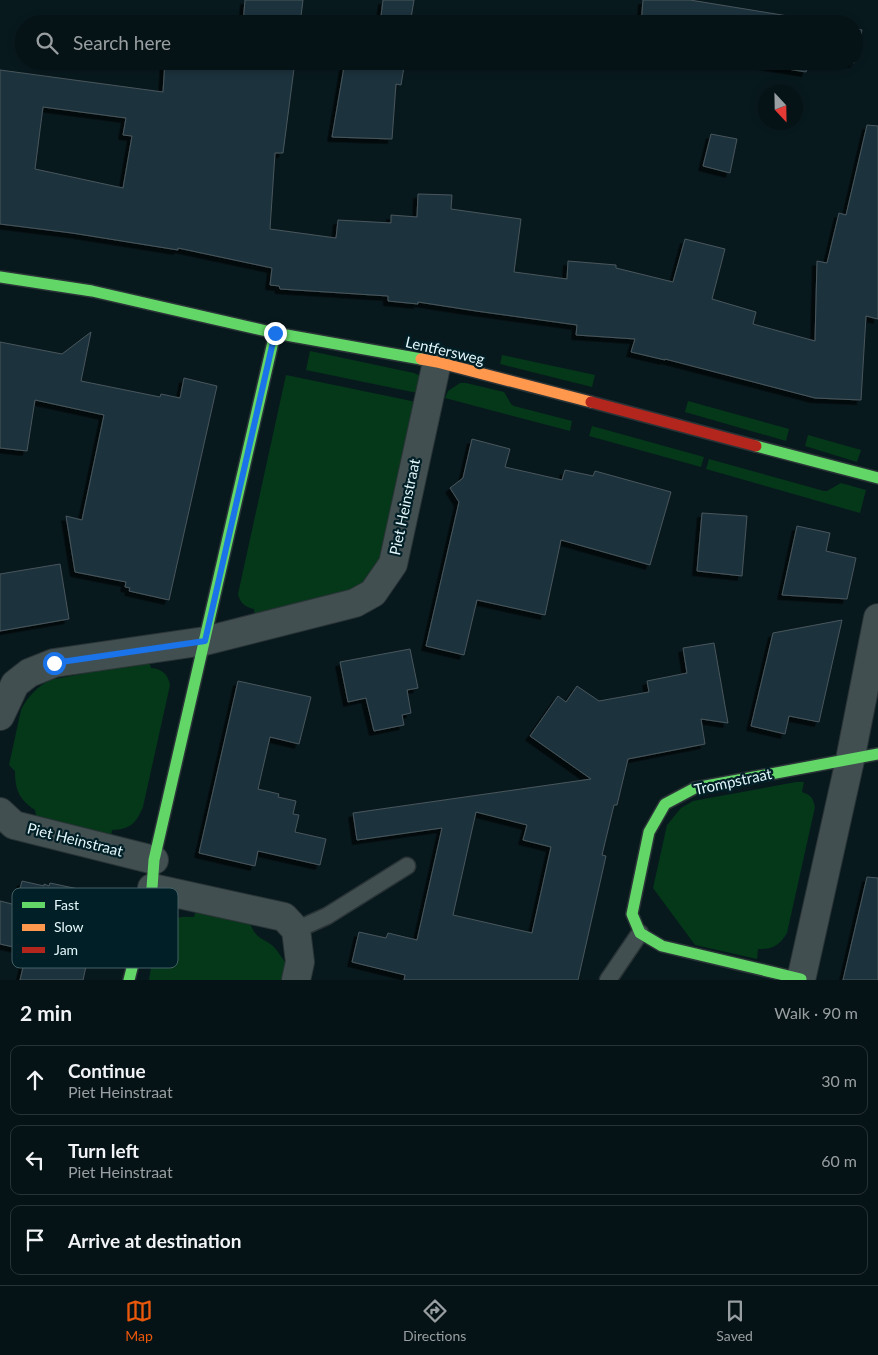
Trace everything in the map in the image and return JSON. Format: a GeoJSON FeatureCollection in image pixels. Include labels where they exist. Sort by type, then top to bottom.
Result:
{"type":"FeatureCollection","features":[{"type":"Feature","properties":{"kind":"street","name":"Lentfersweg"},"geometry":{"type":"LineString","coordinates":[[0,277],[92,291],[275,333],[437,362],[878,478]]}},
{"type":"Feature","properties":{"kind":"street"},"geometry":{"type":"LineString","coordinates":[[152,888],[154,860],[275,333]]}},
{"type":"Feature","properties":{"kind":"street","name":"Piet Heinstraat"},"geometry":{"type":"LineString","coordinates":[[0,716],[15,684],[29,673],[54,663],[205,641],[355,603],[373,592],[393,564],[437,362]]}},
{"type":"Feature","properties":{"kind":"street"},"geometry":{"type":"LineString","coordinates":[[640,933],[662,946],[801,980],[850,760],[878,618]]}},
{"type":"Feature","properties":{"kind":"street","name":"Trompstraat"},"geometry":{"type":"LineString","coordinates":[[640,933],[632,914],[649,832],[665,804],[695,788],[878,754]]}},
{"type":"Feature","properties":{"kind":"street","name":"Piet Heinstraat"},"geometry":{"type":"LineString","coordinates":[[0,812],[14,825],[154,860]]}},
{"type":"Feature","properties":{"kind":"street"},"geometry":{"type":"LineString","coordinates":[[178,894],[284,917],[296,930],[300,962],[296,980]]}},
{"type":"Feature","properties":{"kind":"lane"},"geometry":{"type":"LineString","coordinates":[[296,930],[327,916],[407,866]]}},
{"type":"Feature","properties":{"kind":"lane"},"geometry":{"type":"LineString","coordinates":[[608,980],[640,933]]}},
{"type":"Feature","properties":{"kind":"green space"},"geometry":{"type":"Polygon","coordinates":[[[310,351],[414,373],[421,376],[427,395],[306,370],[310,351]]]}},
{"type":"Feature","properties":{"kind":"green space"},"geometry":{"type":"Polygon","coordinates":[[[502,355],[595,375],[592,387],[500,364],[502,355]]]}},
{"type":"Feature","properties":{"kind":"green space"},"geometry":{"type":"Polygon","coordinates":[[[286,375],[426,404],[373,586],[255,618],[254,609],[243,604],[238,594],[286,375]]]}},
{"type":"Feature","properties":{"kind":"green space"},"geometry":{"type":"Polygon","coordinates":[[[460,383],[504,392],[514,406],[572,421],[570,431],[445,398],[448,391],[460,383]]]}},
{"type":"Feature","properties":{"kind":"green space"},"geometry":{"type":"Polygon","coordinates":[[[688,401],[789,429],[786,441],[685,412],[688,401]]]}},
{"type":"Feature","properties":{"kind":"green space"},"geometry":{"type":"Polygon","coordinates":[[[592,426],[704,457],[701,467],[589,436],[592,426]]]}},
{"type":"Feature","properties":{"kind":"green space"},"geometry":{"type":"Polygon","coordinates":[[[808,435],[861,450],[857,462],[805,446],[808,435]]]}},
{"type":"Feature","properties":{"kind":"green space"},"geometry":{"type":"Polygon","coordinates":[[[709,459],[824,491],[841,483],[866,490],[860,513],[706,469],[709,459]]]}},
{"type":"Feature","properties":{"kind":"green space"},"geometry":{"type":"Polygon","coordinates":[[[149,661],[151,668],[161,671],[166,675],[170,685],[143,807],[138,817],[128,827],[112,830],[111,838],[37,820],[35,810],[19,794],[15,771],[9,765],[21,710],[26,701],[37,689],[50,680],[149,661]]]}},
{"type":"Feature","properties":{"kind":"green space"},"geometry":{"type":"Polygon","coordinates":[[[804,782],[802,792],[811,797],[815,807],[787,933],[775,946],[767,949],[758,949],[757,959],[695,945],[653,888],[667,825],[681,808],[693,801],[804,782]]]}},
{"type":"Feature","properties":{"kind":"green space"},"geometry":{"type":"Polygon","coordinates":[[[196,909],[249,920],[255,933],[278,952],[293,980],[149,980],[151,968],[178,968],[178,918],[194,917],[196,909]]]}},
{"type":"Feature","properties":{"kind":"building"},"geometry":{"type":"Polygon","coordinates":[[[245,0],[303,0],[301,15],[244,15],[245,0]]]}},
{"type":"Feature","properties":{"kind":"building"},"geometry":{"type":"Polygon","coordinates":[[[383,0],[414,0],[412,15],[381,15],[383,0]]]}},
{"type":"Feature","properties":{"kind":"building"},"geometry":{"type":"Polygon","coordinates":[[[643,0],[690,0],[782,15],[642,15],[643,0]]]}},
{"type":"Feature","properties":{"kind":"building"},"geometry":{"type":"Polygon","coordinates":[[[0,70],[163,92],[164,70],[294,70],[283,153],[275,153],[270,229],[336,238],[338,220],[391,223],[391,215],[417,217],[418,194],[452,195],[451,209],[521,219],[514,272],[567,279],[568,261],[616,265],[616,268],[673,282],[685,239],[725,249],[712,299],[756,312],[753,324],[815,341],[817,261],[827,263],[839,213],[846,215],[867,125],[878,126],[878,319],[866,316],[861,400],[815,398],[631,352],[635,339],[576,335],[577,325],[418,302],[418,304],[388,301],[388,296],[280,289],[279,286],[270,285],[272,268],[178,248],[178,250],[72,233],[0,224],[0,70]],[[43,107],[35,169],[123,188],[132,136],[123,135],[126,118],[43,107]]]}},
{"type":"Feature","properties":{"kind":"building"},"geometry":{"type":"Polygon","coordinates":[[[343,70],[404,70],[401,85],[396,84],[392,139],[332,137],[343,70]]]}},
{"type":"Feature","properties":{"kind":"building"},"geometry":{"type":"Polygon","coordinates":[[[711,134],[737,139],[730,173],[703,166],[711,134]]]}},
{"type":"Feature","properties":{"kind":"building"},"geometry":{"type":"Polygon","coordinates":[[[91,332],[81,381],[160,397],[161,394],[180,398],[184,378],[217,386],[169,600],[129,591],[130,588],[125,587],[126,582],[75,572],[66,516],[82,520],[104,415],[35,400],[27,451],[0,448],[0,342],[62,354],[91,332]]]}},
{"type":"Feature","properties":{"kind":"building"},"geometry":{"type":"Polygon","coordinates":[[[472,439],[510,449],[505,467],[562,480],[565,470],[593,476],[595,471],[671,492],[650,565],[561,540],[545,615],[477,600],[464,655],[426,646],[459,502],[450,488],[463,478],[472,439]]]}},
{"type":"Feature","properties":{"kind":"building"},"geometry":{"type":"Polygon","coordinates":[[[702,513],[747,516],[742,576],[697,571],[702,513]]]}},
{"type":"Feature","properties":{"kind":"building"},"geometry":{"type":"Polygon","coordinates":[[[797,526],[830,533],[826,551],[856,558],[847,599],[782,595],[797,526]]]}},
{"type":"Feature","properties":{"kind":"building"},"geometry":{"type":"Polygon","coordinates":[[[60,564],[69,619],[0,631],[0,574],[60,564]]]}},
{"type":"Feature","properties":{"kind":"building"},"geometry":{"type":"Polygon","coordinates":[[[842,620],[819,722],[789,716],[785,734],[751,726],[773,633],[842,620]]]}},
{"type":"Feature","properties":{"kind":"building"},"geometry":{"type":"Polygon","coordinates":[[[714,643],[728,723],[701,719],[705,744],[628,759],[602,855],[606,856],[578,980],[404,980],[405,975],[352,962],[359,932],[386,938],[388,933],[417,940],[442,828],[357,840],[353,813],[591,779],[530,736],[558,696],[566,702],[577,686],[599,701],[649,692],[647,681],[687,673],[683,648],[714,643]],[[476,812],[453,915],[532,933],[551,847],[523,840],[527,825],[476,812]]]}},
{"type":"Feature","properties":{"kind":"building"},"geometry":{"type":"Polygon","coordinates":[[[410,649],[418,688],[407,690],[411,713],[402,715],[404,725],[374,731],[366,698],[348,702],[340,662],[410,649]]]}},
{"type":"Feature","properties":{"kind":"building"},"geometry":{"type":"Polygon","coordinates":[[[238,681],[311,697],[299,744],[270,737],[258,789],[279,794],[278,797],[296,801],[293,814],[299,815],[295,832],[326,839],[320,865],[258,851],[255,866],[199,853],[238,681]]]}},
{"type":"Feature","properties":{"kind":"building"},"geometry":{"type":"Polygon","coordinates":[[[867,877],[878,878],[878,980],[843,980],[867,877]]]}},
{"type":"Feature","properties":{"kind":"building"},"geometry":{"type":"Polygon","coordinates":[[[22,881],[44,886],[44,884],[49,886],[50,883],[74,888],[20,888],[22,881]]]}},
{"type":"Feature","properties":{"kind":"building"},"geometry":{"type":"Polygon","coordinates":[[[0,901],[12,904],[12,947],[0,944],[0,901]]]}},
{"type":"Feature","properties":{"kind":"building"},"geometry":{"type":"Polygon","coordinates":[[[23,968],[86,968],[83,980],[20,980],[23,968]]]}},
{"type":"Feature","properties":{"kind":"traffic: fast"},"geometry":{"type":"LineString","coordinates":[[0,277],[92,291],[275,333],[421,359]]}},
{"type":"Feature","properties":{"kind":"traffic: fast"},"geometry":{"type":"LineString","coordinates":[[152,888],[154,860],[275,333]]}},
{"type":"Feature","properties":{"kind":"traffic: fast"},"geometry":{"type":"LineString","coordinates":[[756,446],[878,478]]}},
{"type":"Feature","properties":{"kind":"traffic: fast"},"geometry":{"type":"LineString","coordinates":[[801,979],[662,946],[640,933],[632,914],[649,832],[665,804],[695,788],[878,754]]}},
{"type":"Feature","properties":{"kind":"traffic: fast"},"geometry":{"type":"LineString","coordinates":[[129,980],[132,968]]}},
{"type":"Feature","properties":{"kind":"traffic: slow"},"geometry":{"type":"LineString","coordinates":[[421,359],[591,402]]}},
{"type":"Feature","properties":{"kind":"traffic: jam"},"geometry":{"type":"LineString","coordinates":[[591,402],[756,446]]}},
{"type":"Feature","properties":{"kind":"route"},"geometry":{"type":"LineString","coordinates":[[54,663],[205,641],[275,333]]}}]}
